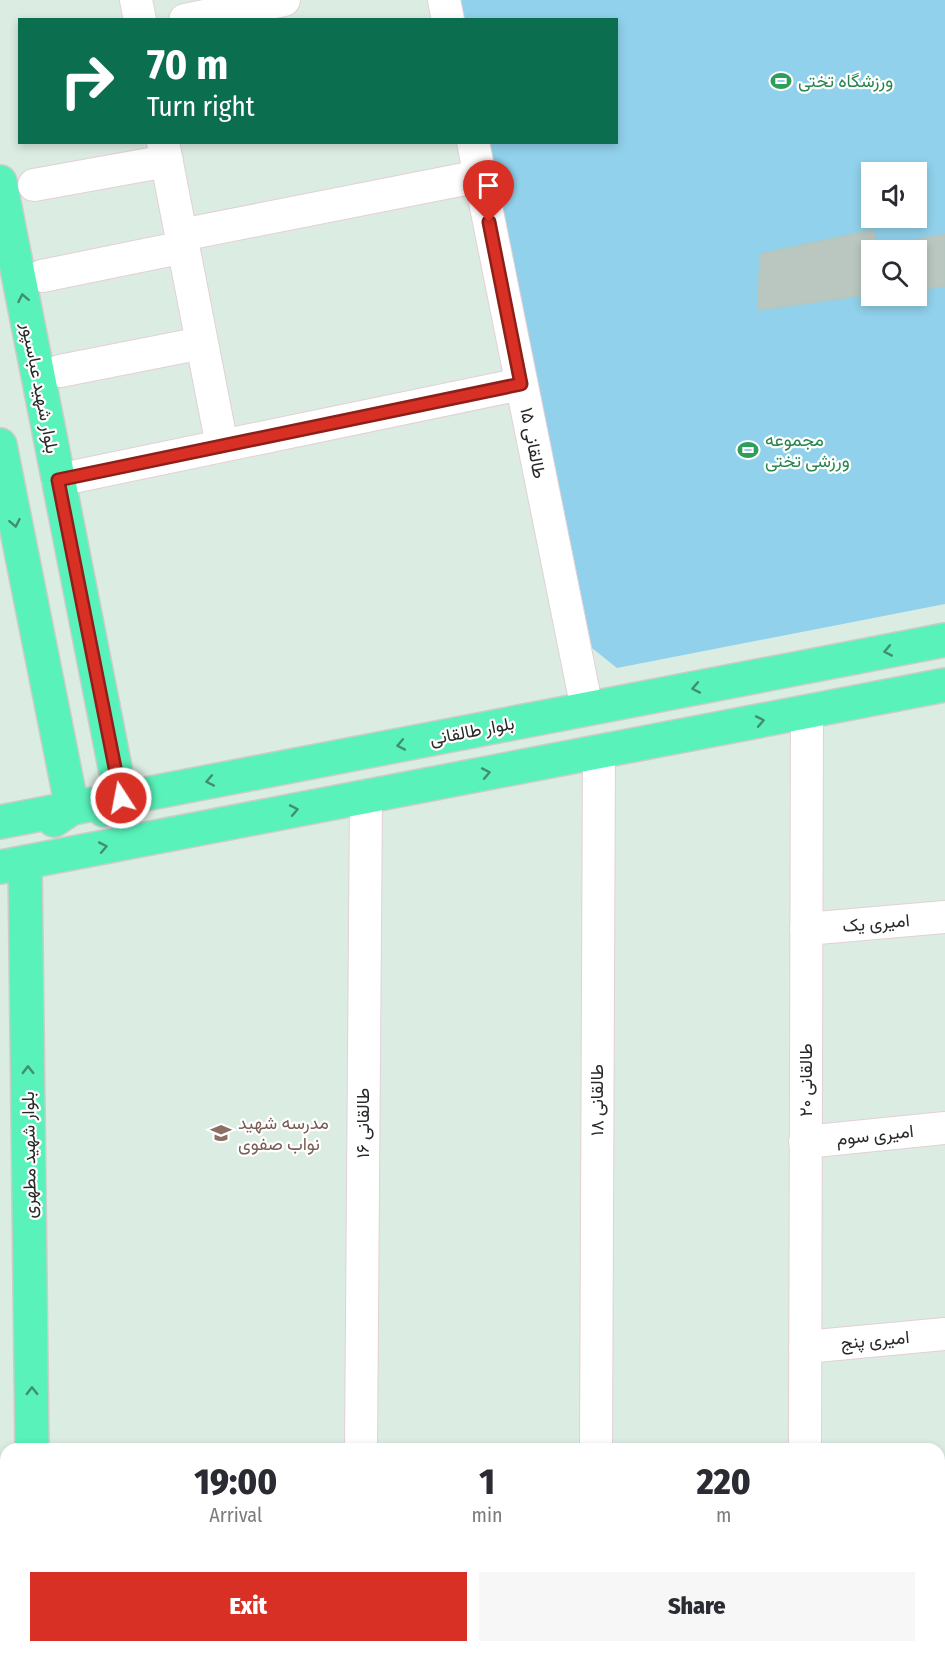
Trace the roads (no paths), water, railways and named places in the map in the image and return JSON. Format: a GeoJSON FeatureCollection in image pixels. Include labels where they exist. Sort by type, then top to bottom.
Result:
{"type":"FeatureCollection","features":[{"type":"Feature","properties":{"kind":"main road","name":"بلوار شهید عباسپور"},"geometry":{"type":"LineString","coordinates":[[0,182],[121,798]]}},
{"type":"Feature","properties":{"kind":"main road"},"geometry":{"type":"LineString","coordinates":[[0,445],[72,808],[8,861]]}},
{"type":"Feature","properties":{"kind":"main road","name":"بلوار طالقانی"},"geometry":{"type":"LineString","coordinates":[[0,822],[945,640]]}},
{"type":"Feature","properties":{"kind":"main road"},"geometry":{"type":"LineString","coordinates":[[8,861],[366,796],[945,685]]}},
{"type":"Feature","properties":{"kind":"main road"},"geometry":{"type":"LineString","coordinates":[[58,743],[71,747],[85,747],[98,743],[108,734]]}},
{"type":"Feature","properties":{"kind":"main road"},"geometry":{"type":"LineString","coordinates":[[8,861],[121,798]]}},
{"type":"Feature","properties":{"kind":"main road","name":"بلوار شهید مطهری"},"geometry":{"type":"LineString","coordinates":[[8,861],[32,1443]]}},
{"type":"Feature","properties":{"kind":"street"},"geometry":{"type":"LineString","coordinates":[[136,0],[140,18]]}},
{"type":"Feature","properties":{"kind":"street"},"geometry":{"type":"LineString","coordinates":[[195,18],[284,0]]}},
{"type":"Feature","properties":{"kind":"street"},"geometry":{"type":"LineString","coordinates":[[444,0],[448,18]]}},
{"type":"Feature","properties":{"kind":"street","name":"طالقانی ۱۵"},"geometry":{"type":"LineString","coordinates":[[473,144],[587,709]]}},
{"type":"Feature","properties":{"kind":"street"},"geometry":{"type":"LineString","coordinates":[[34,185],[165,152],[222,446]]}},
{"type":"Feature","properties":{"kind":"street"},"geometry":{"type":"LineString","coordinates":[[42,276],[183,241],[480,176]]}},
{"type":"Feature","properties":{"kind":"street"},"geometry":{"type":"LineString","coordinates":[[60,371],[202,343]]}},
{"type":"Feature","properties":{"kind":"street"},"geometry":{"type":"LineString","coordinates":[[58,480],[521,384]]}},
{"type":"Feature","properties":{"kind":"street","name":"طالقانی ۲۰"},"geometry":{"type":"LineString","coordinates":[[805,1443],[807,712]]}},
{"type":"Feature","properties":{"kind":"street","name":"طالقانی ۱۸"},"geometry":{"type":"LineString","coordinates":[[596,1443],[599,752]]}},
{"type":"Feature","properties":{"kind":"street","name":"طالقانی ۱۶"},"geometry":{"type":"LineString","coordinates":[[361,1443],[366,796]]}},
{"type":"Feature","properties":{"kind":"street","name":"امیری یک"},"geometry":{"type":"LineString","coordinates":[[806,929],[945,917]]}},
{"type":"Feature","properties":{"kind":"street","name":"امیری سوم"},"geometry":{"type":"LineString","coordinates":[[806,1142],[945,1128]]}},
{"type":"Feature","properties":{"kind":"street","name":"امیری پنج"},"geometry":{"type":"LineString","coordinates":[[805,1347],[945,1334]]}},
{"type":"Feature","properties":{"kind":"place","name":"ورزشگاه تختی"},"geometry":{"type":"Point","coordinates":[781,81]}},
{"type":"Feature","properties":{"kind":"place","name":"مجموعه ورزشی تختی"},"geometry":{"type":"Point","coordinates":[748,450]}},
{"type":"Feature","properties":{"kind":"place","name":"مدرسه شهید نواب صفوی"},"geometry":{"type":"Point","coordinates":[221,1133]}}]}
